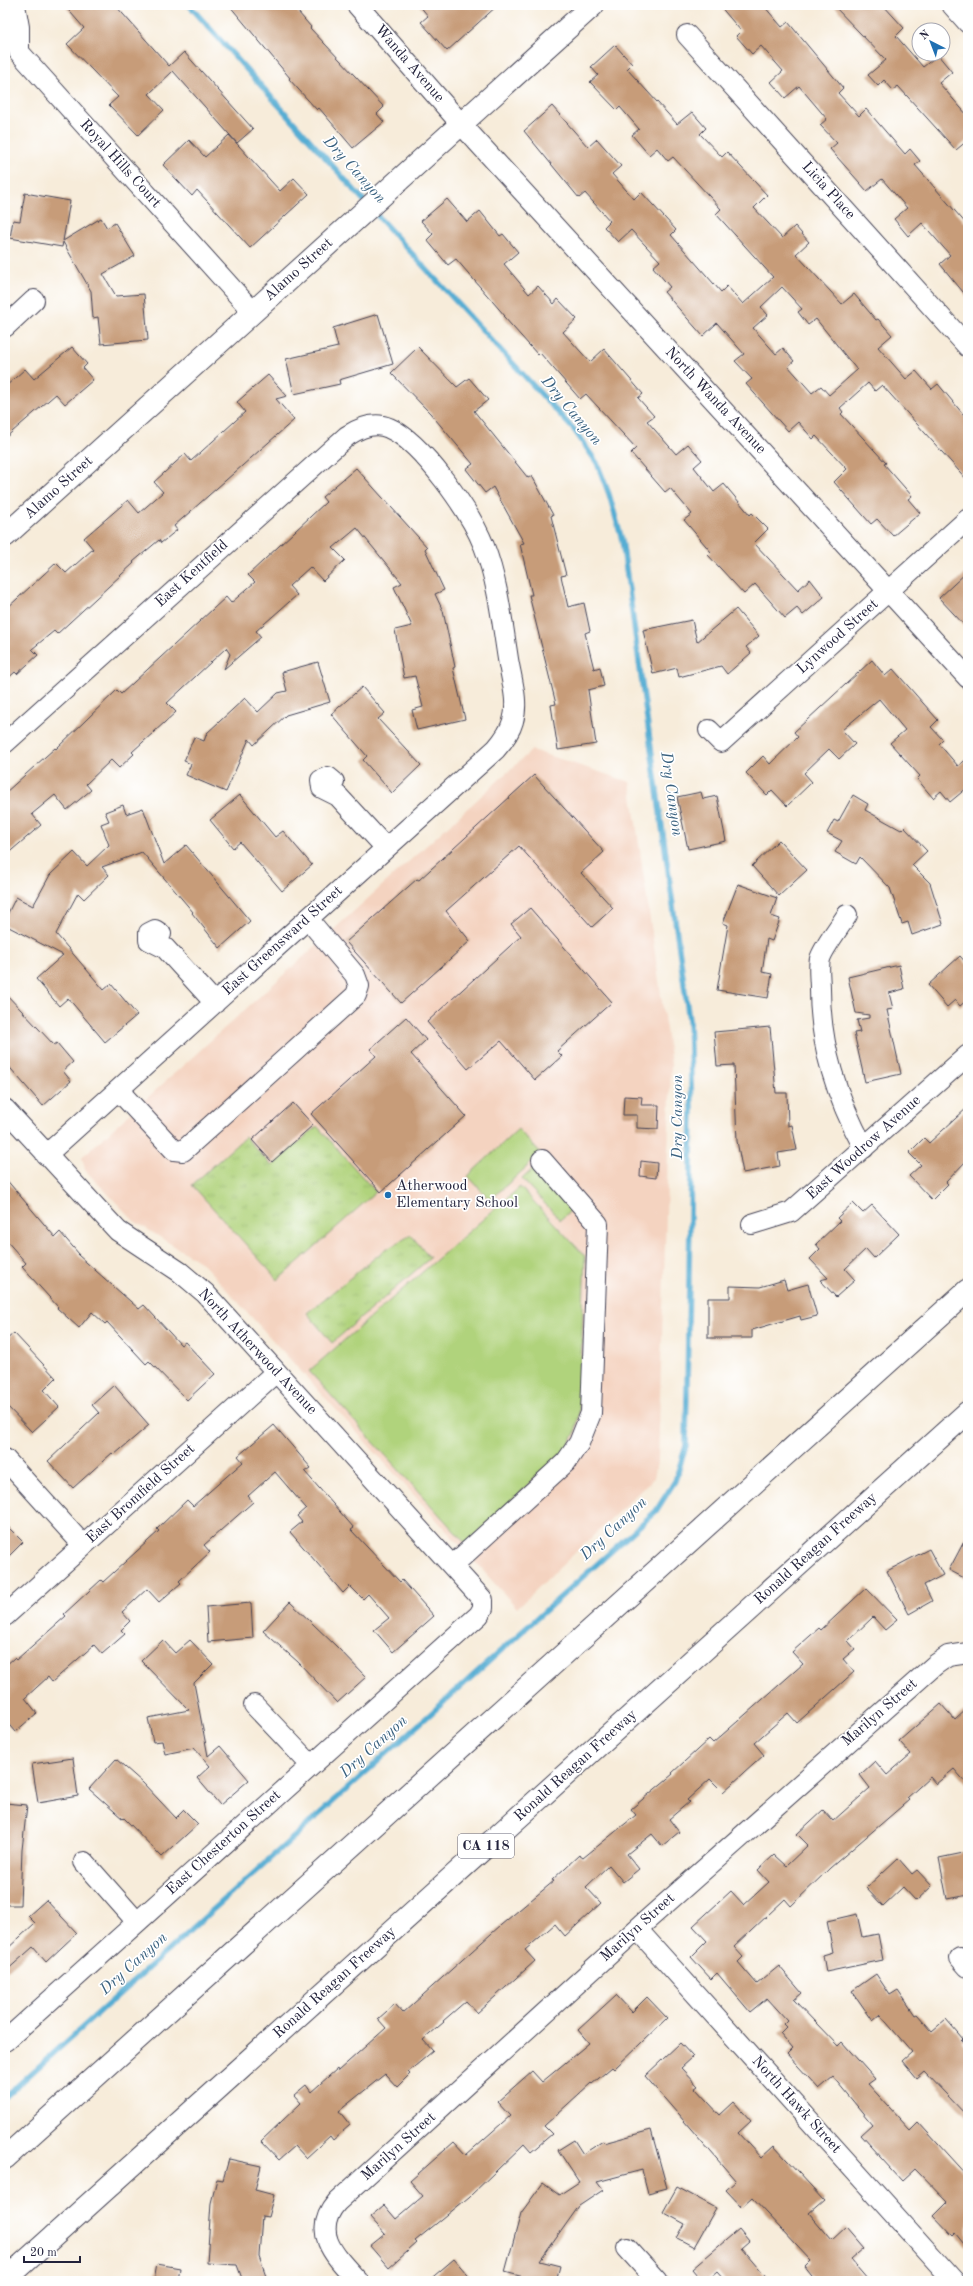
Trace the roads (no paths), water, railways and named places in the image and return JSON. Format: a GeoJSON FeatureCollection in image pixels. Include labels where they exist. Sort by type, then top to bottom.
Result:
{"type":"FeatureCollection","features":[{"type":"Feature","properties":{"kind":"main road","name":"Alamo Street"},"geometry":{"type":"LineString","coordinates":[[5,536],[593,5]]}},
{"type":"Feature","properties":{"kind":"main road"},"geometry":{"type":"LineString","coordinates":[[5,2158],[968,1290]]}},
{"type":"Feature","properties":{"kind":"main road","name":"Ronald Reagan Freeway"},"geometry":{"type":"LineString","coordinates":[[5,2280],[968,1412]]}},
{"type":"Feature","properties":{"kind":"street","name":"Royal Hills Court"},"geometry":{"type":"LineString","coordinates":[[15,5],[19,27],[19,52],[253,312]]}},
{"type":"Feature","properties":{"kind":"street"},"geometry":{"type":"LineString","coordinates":[[952,5],[968,23]]}},
{"type":"Feature","properties":{"kind":"street","name":"Wanda Avenue"},"geometry":{"type":"LineString","coordinates":[[361,7],[461,124]]}},
{"type":"Feature","properties":{"kind":"street","name":"Licia Place"},"geometry":{"type":"LineString","coordinates":[[688,35],[968,347]]}},
{"type":"Feature","properties":{"kind":"street","name":"North Wanda Avenue"},"geometry":{"type":"LineString","coordinates":[[461,124],[968,678]]}},
{"type":"Feature","properties":{"kind":"street"},"geometry":{"type":"LineString","coordinates":[[5,327],[34,300]]}},
{"type":"Feature","properties":{"kind":"street","name":"East Kentfield"},"geometry":{"type":"LineString","coordinates":[[5,743],[346,436],[359,428],[374,425],[388,427]]}},
{"type":"Feature","properties":{"kind":"street","name":"East Greensward Street"},"geometry":{"type":"LineString","coordinates":[[46,1154],[496,750],[506,737],[513,722],[514,699],[498,593],[484,546],[471,519],[451,488],[414,446],[388,427]]}},
{"type":"Feature","properties":{"kind":"street","name":"Lynwood Street"},"geometry":{"type":"LineString","coordinates":[[709,730],[721,742],[968,520]]}},
{"type":"Feature","properties":{"kind":"street"},"geometry":{"type":"LineString","coordinates":[[334,782],[328,777],[321,780],[322,788],[338,796],[386,848]]}},
{"type":"Feature","properties":{"kind":"street"},"geometry":{"type":"LineString","coordinates":[[848,915],[820,959],[820,1013],[824,1046],[834,1085],[847,1117],[864,1148]]}},
{"type":"Feature","properties":{"kind":"street"},"geometry":{"type":"LineString","coordinates":[[118,1090],[174,1150],[183,1151],[291,1055],[356,995],[359,986],[355,975],[308,919]]}},
{"type":"Feature","properties":{"kind":"street"},"geometry":{"type":"LineString","coordinates":[[161,934],[155,930],[149,933],[149,940],[165,948],[215,1003]]}},
{"type":"Feature","properties":{"kind":"street","name":"East Woodrow Avenue"},"geometry":{"type":"LineString","coordinates":[[752,1224],[791,1212],[968,1055]]}},
{"type":"Feature","properties":{"kind":"street","name":"North Atherwood Avenue"},"geometry":{"type":"LineString","coordinates":[[5,1109],[118,1231],[180,1272],[205,1293],[453,1565],[483,1600],[483,1608],[479,1614]]}},
{"type":"Feature","properties":{"kind":"street"},"geometry":{"type":"LineString","coordinates":[[453,1565],[566,1462],[580,1443],[591,1413],[598,1224],[542,1160]]}},
{"type":"Feature","properties":{"kind":"street","name":"East Bromfield Street"},"geometry":{"type":"LineString","coordinates":[[5,1616],[276,1372]]}},
{"type":"Feature","properties":{"kind":"street"},"geometry":{"type":"LineString","coordinates":[[5,1459],[83,1545]]}},
{"type":"Feature","properties":{"kind":"street","name":"East Chesterton Street"},"geometry":{"type":"LineString","coordinates":[[5,2041],[479,1614]]}},
{"type":"Feature","properties":{"kind":"street","name":"Marilyn Street"},"geometry":{"type":"LineString","coordinates":[[358,2281],[339,2260],[329,2244],[324,2225],[329,2212],[337,2202],[637,1929],[936,1665],[948,1656],[963,1652],[968,1653]]}},
{"type":"Feature","properties":{"kind":"street"},"geometry":{"type":"LineString","coordinates":[[254,1705],[311,1765]]}},
{"type":"Feature","properties":{"kind":"street"},"geometry":{"type":"LineString","coordinates":[[84,1862],[137,1922]]}},
{"type":"Feature","properties":{"kind":"street","name":"North Hawk Street"},"geometry":{"type":"LineString","coordinates":[[637,1929],[954,2281]]}},
{"type":"Feature","properties":{"kind":"street"},"geometry":{"type":"LineString","coordinates":[[627,2248],[657,2281]]}},
{"type":"Feature","properties":{"kind":"waterway","name":"Dry Canyon"},"geometry":{"type":"LineString","coordinates":[[189,5],[366,203]]}},
{"type":"Feature","properties":{"kind":"waterway","name":"Dry Canyon"},"geometry":{"type":"LineString","coordinates":[[5,2097],[656,1511],[675,1481],[686,1446],[692,1108],[689,1020],[622,540],[609,494],[597,463],[575,431],[372,210]]}},
{"type":"Feature","properties":{"kind":"place","name":"Atherwood Elementary School"},"geometry":{"type":"Point","coordinates":[388,1195]}}]}
